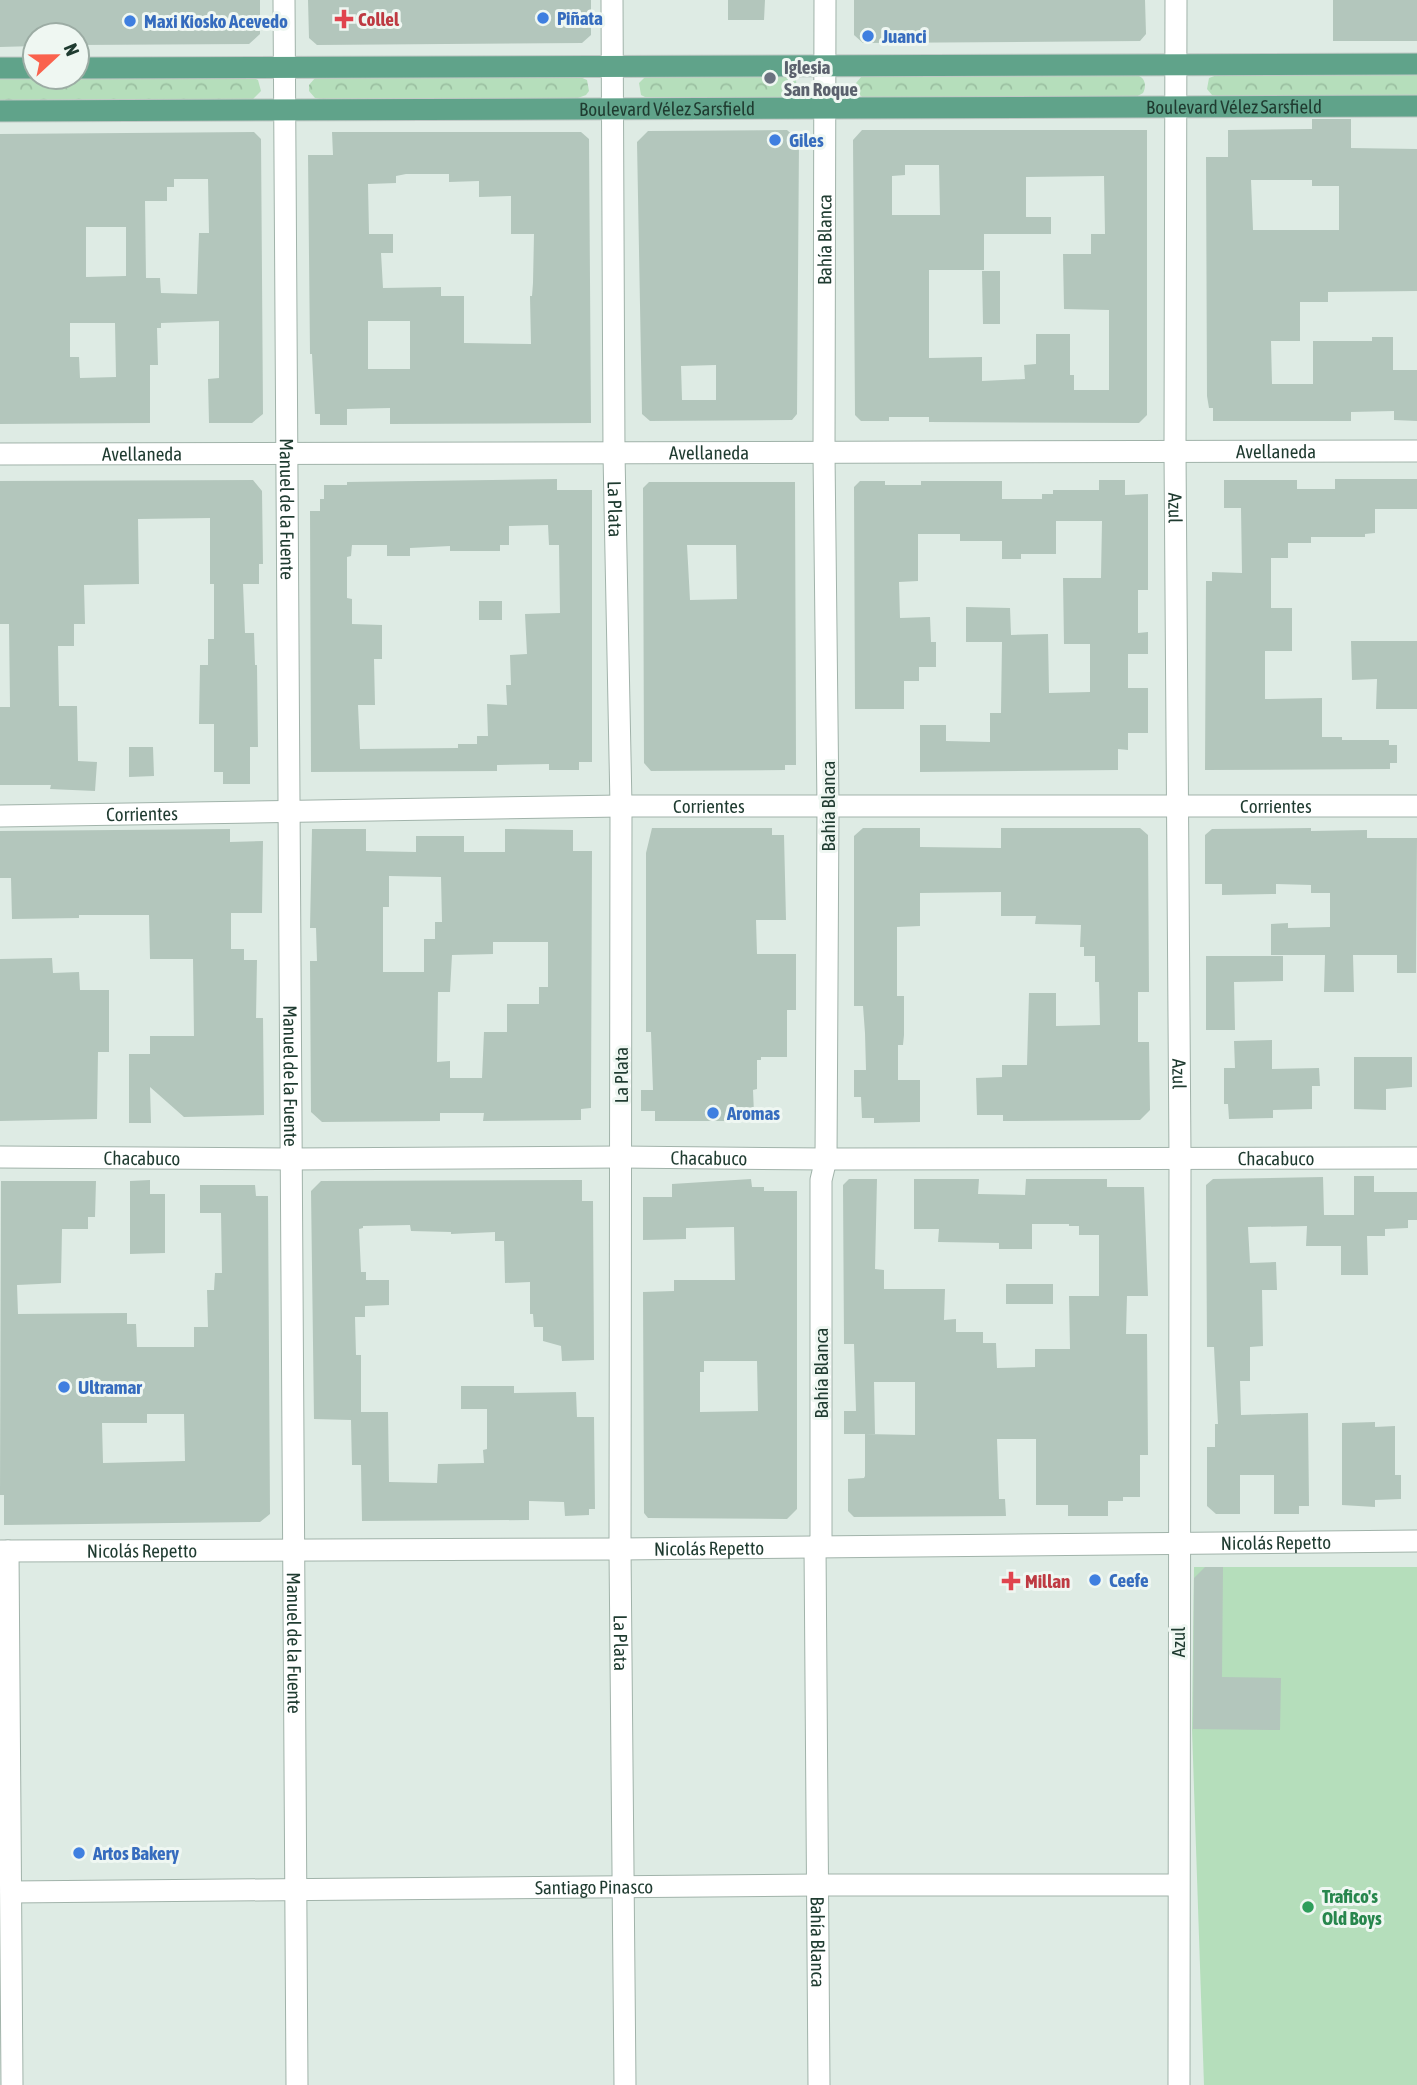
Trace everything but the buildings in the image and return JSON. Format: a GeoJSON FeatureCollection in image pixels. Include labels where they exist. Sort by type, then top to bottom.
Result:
{"type":"FeatureCollection","features":[{"type":"Feature","properties":{"kind":"main road"},"geometry":{"type":"LineString","coordinates":[[91,68],[1417,64]]}},
{"type":"Feature","properties":{"kind":"main road"},"geometry":{"type":"LineString","coordinates":[[0,68],[21,68]]}},
{"type":"Feature","properties":{"kind":"main road","name":"Boulevard Vélez Sarsfield"},"geometry":{"type":"LineString","coordinates":[[0,111],[1417,106]]}},
{"type":"Feature","properties":{"kind":"street","name":"Manuel de la Fuente"},"geometry":{"type":"LineString","coordinates":[[284,0],[297,2085]]}},
{"type":"Feature","properties":{"kind":"street","name":"La Plata"},"geometry":{"type":"LineString","coordinates":[[612,0],[614,454],[621,806],[621,1549],[625,2085]]}},
{"type":"Feature","properties":{"kind":"street","name":"Bahía Blanca"},"geometry":{"type":"LineString","coordinates":[[819,2085],[818,1546],[821,1180],[826,1159],[828,807],[824,454],[827,65],[825,0]]}},
{"type":"Feature","properties":{"kind":"street","name":"Azul"},"geometry":{"type":"LineString","coordinates":[[1176,0],[1175,451],[1180,1158],[1179,2085]]}},
{"type":"Feature","properties":{"kind":"street","name":"Avellaneda"},"geometry":{"type":"LineString","coordinates":[[0,454],[1417,451]]}},
{"type":"Feature","properties":{"kind":"street","name":"Corrientes"},"geometry":{"type":"LineString","coordinates":[[0,816],[621,806],[1417,806]]}},
{"type":"Feature","properties":{"kind":"street","name":"Chacabuco"},"geometry":{"type":"LineString","coordinates":[[0,1157],[1417,1158]]}},
{"type":"Feature","properties":{"kind":"street","name":"Nicolás Repetto"},"geometry":{"type":"LineString","coordinates":[[4,1551],[621,1549],[1417,1541]]}},
{"type":"Feature","properties":{"kind":"street"},"geometry":{"type":"LineString","coordinates":[[4,1551],[12,2085]]}},
{"type":"Feature","properties":{"kind":"street","name":"Santiago Pinasco"},"geometry":{"type":"LineString","coordinates":[[11,1892],[817,1885],[1178,1885]]}},
{"type":"Feature","properties":{"kind":"green space"},"geometry":{"type":"Polygon","coordinates":[[[1417,74],[1417,96],[1217,96],[1207,89],[1209,78],[1217,75],[1417,74]]]}},
{"type":"Feature","properties":{"kind":"green space"},"geometry":{"type":"Polygon","coordinates":[[[1136,75],[1143,79],[1145,84],[1143,93],[1136,97],[862,97],[855,90],[856,83],[862,76],[1136,75]]]}},
{"type":"Feature","properties":{"kind":"green space"},"geometry":{"type":"Polygon","coordinates":[[[789,76],[796,80],[797,90],[789,97],[645,97],[641,95],[639,83],[645,77],[789,76]]]}},
{"type":"Feature","properties":{"kind":"green space"},"geometry":{"type":"Polygon","coordinates":[[[252,77],[258,80],[261,91],[253,99],[0,100],[0,79],[21,79],[21,91],[91,91],[91,78],[252,77]]]}},
{"type":"Feature","properties":{"kind":"green space"},"geometry":{"type":"Polygon","coordinates":[[[580,77],[587,80],[589,91],[578,98],[320,99],[315,98],[309,91],[309,85],[315,78],[580,77]]]}},
{"type":"Feature","properties":{"kind":"green space","name":"Trafico's Old Boys"},"geometry":{"type":"Polygon","coordinates":[[[1194,1567],[1417,1567],[1417,2085],[1204,2085],[1192,1729],[1194,1567]]]}},
{"type":"Feature","properties":{"kind":"place","name":"Piñata"},"geometry":{"type":"Point","coordinates":[543,18]}},
{"type":"Feature","properties":{"kind":"place","name":"Collel"},"geometry":{"type":"Point","coordinates":[344,19]}},
{"type":"Feature","properties":{"kind":"place","name":"Maxi Kiosko Acevedo"},"geometry":{"type":"Point","coordinates":[130,21]}},
{"type":"Feature","properties":{"kind":"place","name":"Juanci"},"geometry":{"type":"Point","coordinates":[868,36]}},
{"type":"Feature","properties":{"kind":"place","name":"Iglesia San Roque"},"geometry":{"type":"Point","coordinates":[770,78]}},
{"type":"Feature","properties":{"kind":"place","name":"Giles"},"geometry":{"type":"Point","coordinates":[775,140]}},
{"type":"Feature","properties":{"kind":"place","name":"Aromas"},"geometry":{"type":"Point","coordinates":[713,1113]}},
{"type":"Feature","properties":{"kind":"place","name":"Ultramar"},"geometry":{"type":"Point","coordinates":[64,1387]}},
{"type":"Feature","properties":{"kind":"place","name":"Ceefe"},"geometry":{"type":"Point","coordinates":[1095,1580]}},
{"type":"Feature","properties":{"kind":"place","name":"Millan"},"geometry":{"type":"Point","coordinates":[1011,1581]}},
{"type":"Feature","properties":{"kind":"place","name":"Artos Bakery"},"geometry":{"type":"Point","coordinates":[79,1853]}},
{"type":"Feature","properties":{"kind":"place","name":"Trafico's Old Boys"},"geometry":{"type":"Point","coordinates":[1308,1907]}}]}
